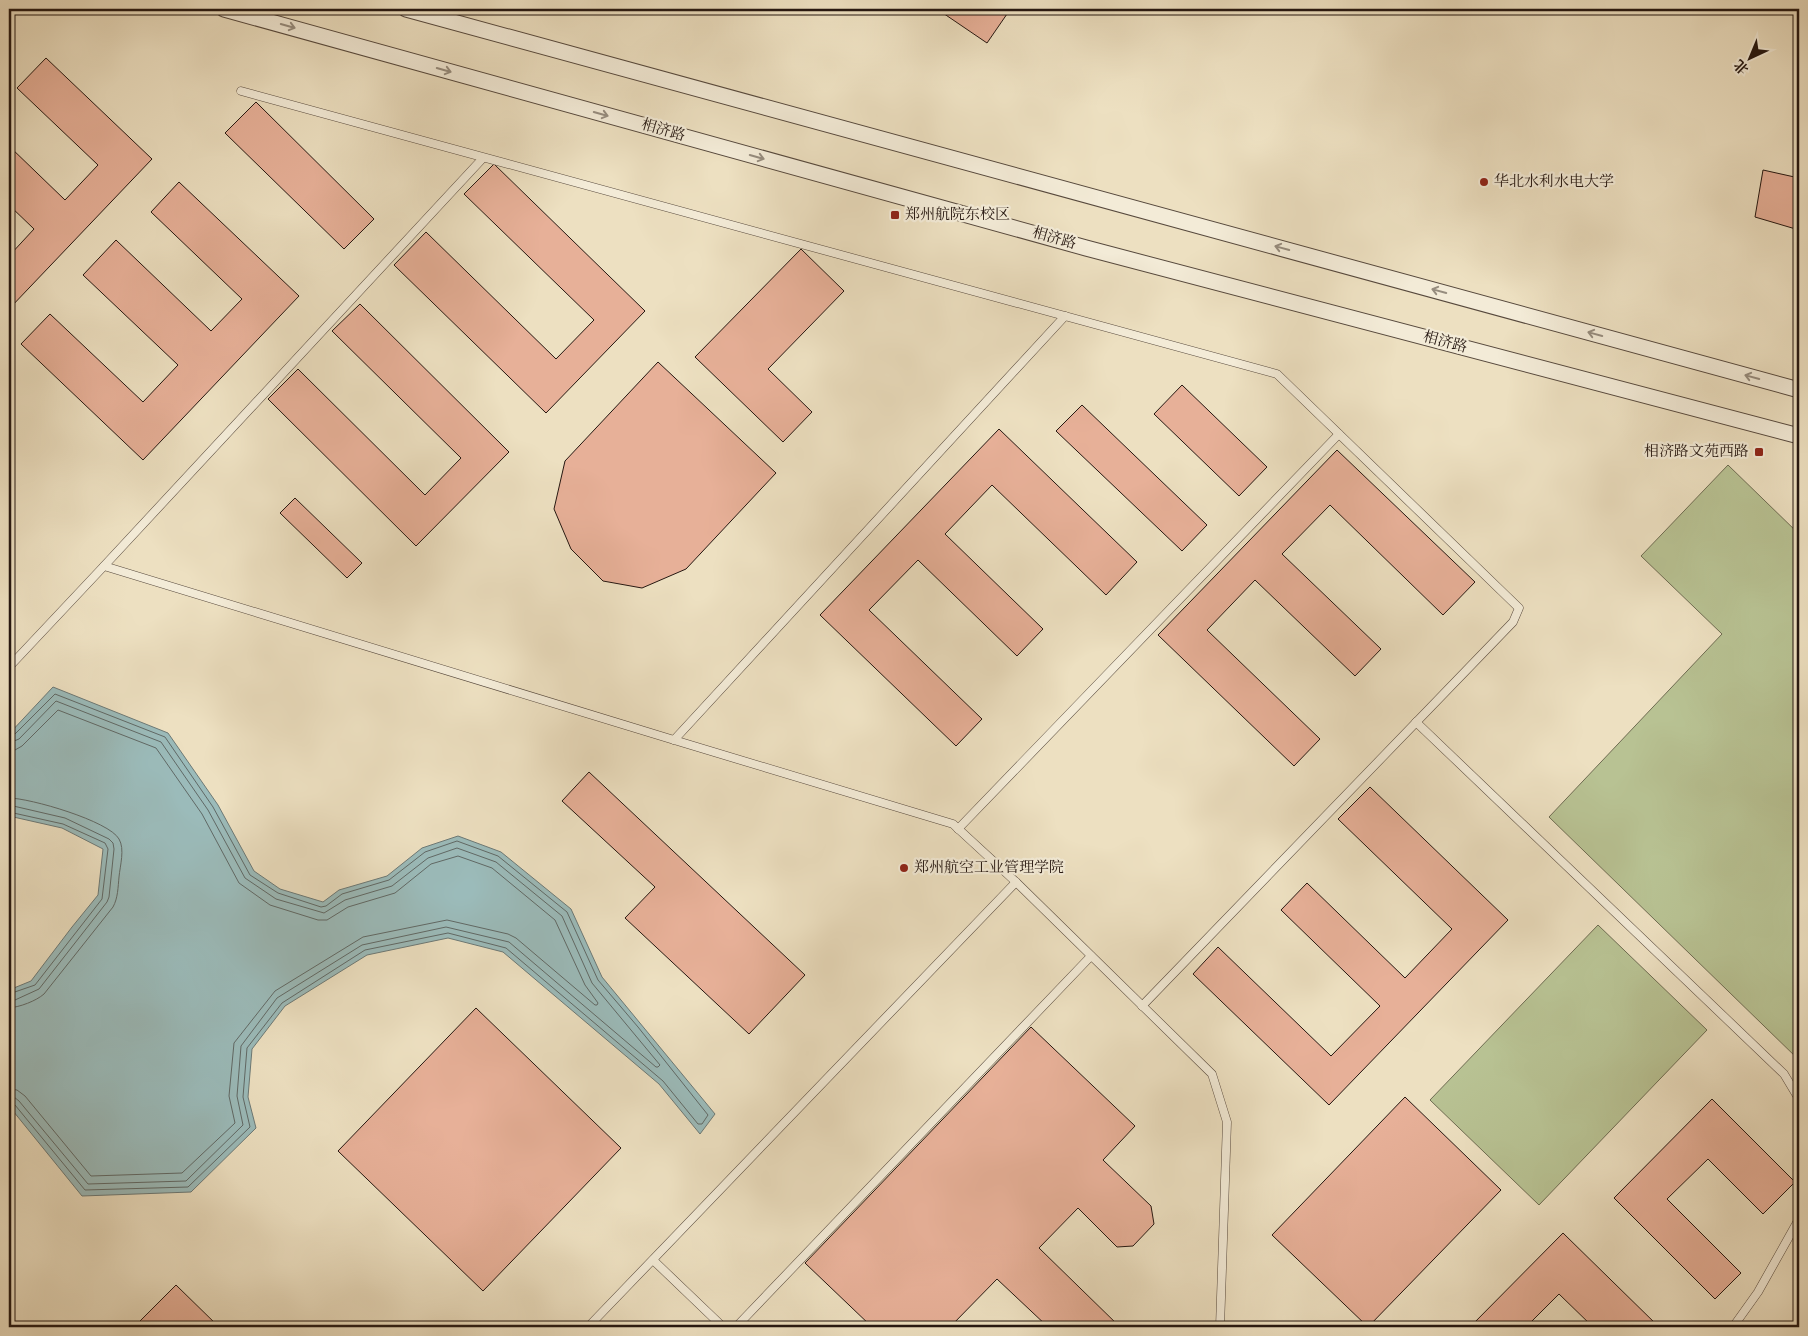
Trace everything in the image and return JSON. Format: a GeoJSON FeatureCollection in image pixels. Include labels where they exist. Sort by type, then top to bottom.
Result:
{"type":"FeatureCollection","features":[{"type":"Feature","properties":{"kind":"street","name":"相济路"},"geometry":{"type":"LineString","coordinates":[[224,9],[1086,248],[1799,436]]}},
{"type":"Feature","properties":{"kind":"street"},"geometry":{"type":"LineString","coordinates":[[406,9],[1799,390]]}},
{"type":"Feature","properties":{"kind":"lane"},"geometry":{"type":"LineString","coordinates":[[241,91],[1276,374],[1519,608],[1512,622],[1142,1006]]}},
{"type":"Feature","properties":{"kind":"lane"},"geometry":{"type":"LineString","coordinates":[[9,668],[483,158]]}},
{"type":"Feature","properties":{"kind":"lane"},"geometry":{"type":"LineString","coordinates":[[674,740],[1065,316]]}},
{"type":"Feature","properties":{"kind":"lane"},"geometry":{"type":"LineString","coordinates":[[958,829],[1339,434]]}},
{"type":"Feature","properties":{"kind":"lane"},"geometry":{"type":"LineString","coordinates":[[104,566],[953,824],[1016,882],[1212,1074],[1227,1122],[1220,1327]]}},
{"type":"Feature","properties":{"kind":"lane"},"geometry":{"type":"LineString","coordinates":[[1416,722],[1784,1074],[1799,1099]]}},
{"type":"Feature","properties":{"kind":"lane"},"geometry":{"type":"LineString","coordinates":[[588,1327],[1016,882]]}},
{"type":"Feature","properties":{"kind":"lane"},"geometry":{"type":"LineString","coordinates":[[736,1327],[1091,956]]}},
{"type":"Feature","properties":{"kind":"lane"},"geometry":{"type":"LineString","coordinates":[[1733,1327],[1758,1292],[1799,1219]]}},
{"type":"Feature","properties":{"kind":"lane"},"geometry":{"type":"LineString","coordinates":[[653,1260],[723,1327]]}},
{"type":"Feature","properties":{"kind":"green space"},"geometry":{"type":"Polygon","coordinates":[[[1728,465],[1799,534],[1799,1060],[1549,817],[1722,634],[1641,556],[1728,465]]]}},
{"type":"Feature","properties":{"kind":"green space"},"geometry":{"type":"Polygon","coordinates":[[[1598,925],[1707,1030],[1539,1205],[1430,1100],[1598,925]]]}},
{"type":"Feature","properties":{"kind":"water"},"geometry":{"type":"Polygon","coordinates":[[[53,687],[168,733],[218,805],[254,871],[280,889],[323,902],[339,890],[387,876],[422,848],[458,836],[501,852],[571,909],[602,977],[715,1114],[700,1134],[659,1084],[503,952],[448,938],[367,955],[285,1006],[252,1049],[248,1097],[256,1128],[191,1192],[82,1196],[9,1106],[9,990],[31,981],[98,895],[103,849],[62,828],[9,816],[9,734],[53,687]]]}},
{"type":"Feature","properties":{"kind":"building"},"geometry":{"type":"Polygon","coordinates":[[[937,9],[1000,9],[1007,14],[987,43],[937,9]]]}},
{"type":"Feature","properties":{"kind":"building"},"geometry":{"type":"Polygon","coordinates":[[[46,58],[152,159],[9,309],[9,256],[34,229],[9,205],[9,146],[65,200],[98,165],[17,88],[46,58]]]}},
{"type":"Feature","properties":{"kind":"building"},"geometry":{"type":"Polygon","coordinates":[[[256,102],[374,219],[344,249],[225,133],[256,102]]]}},
{"type":"Feature","properties":{"kind":"building"},"geometry":{"type":"Polygon","coordinates":[[[494,164],[645,311],[546,413],[394,265],[426,232],[556,359],[594,320],[464,194],[494,164]]]}},
{"type":"Feature","properties":{"kind":"building"},"geometry":{"type":"Polygon","coordinates":[[[1763,170],[1799,178],[1799,230],[1755,217],[1763,170]]]}},
{"type":"Feature","properties":{"kind":"building"},"geometry":{"type":"Polygon","coordinates":[[[179,182],[299,296],[143,460],[21,344],[50,314],[143,402],[178,365],[83,275],[116,240],[211,331],[242,299],[151,212],[179,182]]]}},
{"type":"Feature","properties":{"kind":"building"},"geometry":{"type":"Polygon","coordinates":[[[801,249],[844,291],[768,369],[812,412],[783,442],[695,357],[801,249]]]}},
{"type":"Feature","properties":{"kind":"building"},"geometry":{"type":"Polygon","coordinates":[[[360,304],[509,452],[416,546],[268,399],[298,369],[425,495],[461,458],[332,331],[360,304]]]}},
{"type":"Feature","properties":{"kind":"building"},"geometry":{"type":"Polygon","coordinates":[[[658,362],[776,473],[686,569],[642,588],[603,581],[571,549],[554,509],[565,461],[658,362]]]}},
{"type":"Feature","properties":{"kind":"building"},"geometry":{"type":"Polygon","coordinates":[[[1182,385],[1267,467],[1239,496],[1154,414],[1182,385]]]}},
{"type":"Feature","properties":{"kind":"building"},"geometry":{"type":"Polygon","coordinates":[[[1082,405],[1207,525],[1182,551],[1056,431],[1082,405]]]}},
{"type":"Feature","properties":{"kind":"building"},"geometry":{"type":"Polygon","coordinates":[[[999,429],[1137,562],[1106,595],[992,485],[945,534],[1043,629],[1017,656],[918,560],[869,610],[982,719],[956,746],[820,615],[999,429]]]}},
{"type":"Feature","properties":{"kind":"building"},"geometry":{"type":"Polygon","coordinates":[[[1337,450],[1475,582],[1443,615],[1330,505],[1282,554],[1381,649],[1355,676],[1255,580],[1207,630],[1320,739],[1294,766],[1158,635],[1337,450]]]}},
{"type":"Feature","properties":{"kind":"building"},"geometry":{"type":"Polygon","coordinates":[[[295,498],[362,563],[347,578],[280,513],[295,498]]]}},
{"type":"Feature","properties":{"kind":"building"},"geometry":{"type":"Polygon","coordinates":[[[589,772],[805,975],[749,1034],[625,918],[655,887],[562,801],[589,772]]]}},
{"type":"Feature","properties":{"kind":"building"},"geometry":{"type":"Polygon","coordinates":[[[1370,787],[1508,920],[1329,1105],[1193,974],[1218,947],[1331,1056],[1380,1006],[1281,910],[1307,883],[1405,978],[1452,929],[1338,819],[1370,787]]]}},
{"type":"Feature","properties":{"kind":"building"},"geometry":{"type":"Polygon","coordinates":[[[476,1008],[621,1148],[483,1291],[338,1151],[476,1008]]]}},
{"type":"Feature","properties":{"kind":"building"},"geometry":{"type":"Polygon","coordinates":[[[1031,1027],[1135,1126],[1103,1160],[1151,1206],[1154,1224],[1133,1246],[1117,1247],[1078,1208],[1039,1248],[1120,1327],[1048,1327],[997,1279],[950,1327],[872,1327],[805,1263],[1031,1027]]]}},
{"type":"Feature","properties":{"kind":"building"},"geometry":{"type":"Polygon","coordinates":[[[1405,1097],[1501,1190],[1368,1327],[1272,1235],[1405,1097]]]}},
{"type":"Feature","properties":{"kind":"building"},"geometry":{"type":"Polygon","coordinates":[[[1712,1099],[1795,1182],[1763,1214],[1708,1159],[1667,1199],[1741,1273],[1715,1299],[1614,1198],[1712,1099]]]}},
{"type":"Feature","properties":{"kind":"building"},"geometry":{"type":"Polygon","coordinates":[[[1563,1233],[1659,1327],[1593,1327],[1559,1294],[1526,1327],[1470,1327],[1563,1233]]]}},
{"type":"Feature","properties":{"kind":"building"},"geometry":{"type":"Polygon","coordinates":[[[176,1285],[219,1327],[134,1327],[176,1285]]]}},
{"type":"Feature","properties":{"kind":"place","name":"华北水利水电大学"},"geometry":{"type":"Point","coordinates":[1484,182]}},
{"type":"Feature","properties":{"kind":"place","name":"郑州航院东校区"},"geometry":{"type":"Point","coordinates":[895,215]}},
{"type":"Feature","properties":{"kind":"place","name":"相济路文苑西路"},"geometry":{"type":"Point","coordinates":[1759,452]}},
{"type":"Feature","properties":{"kind":"place","name":"郑州航空工业管理学院"},"geometry":{"type":"Point","coordinates":[904,868]}}]}
